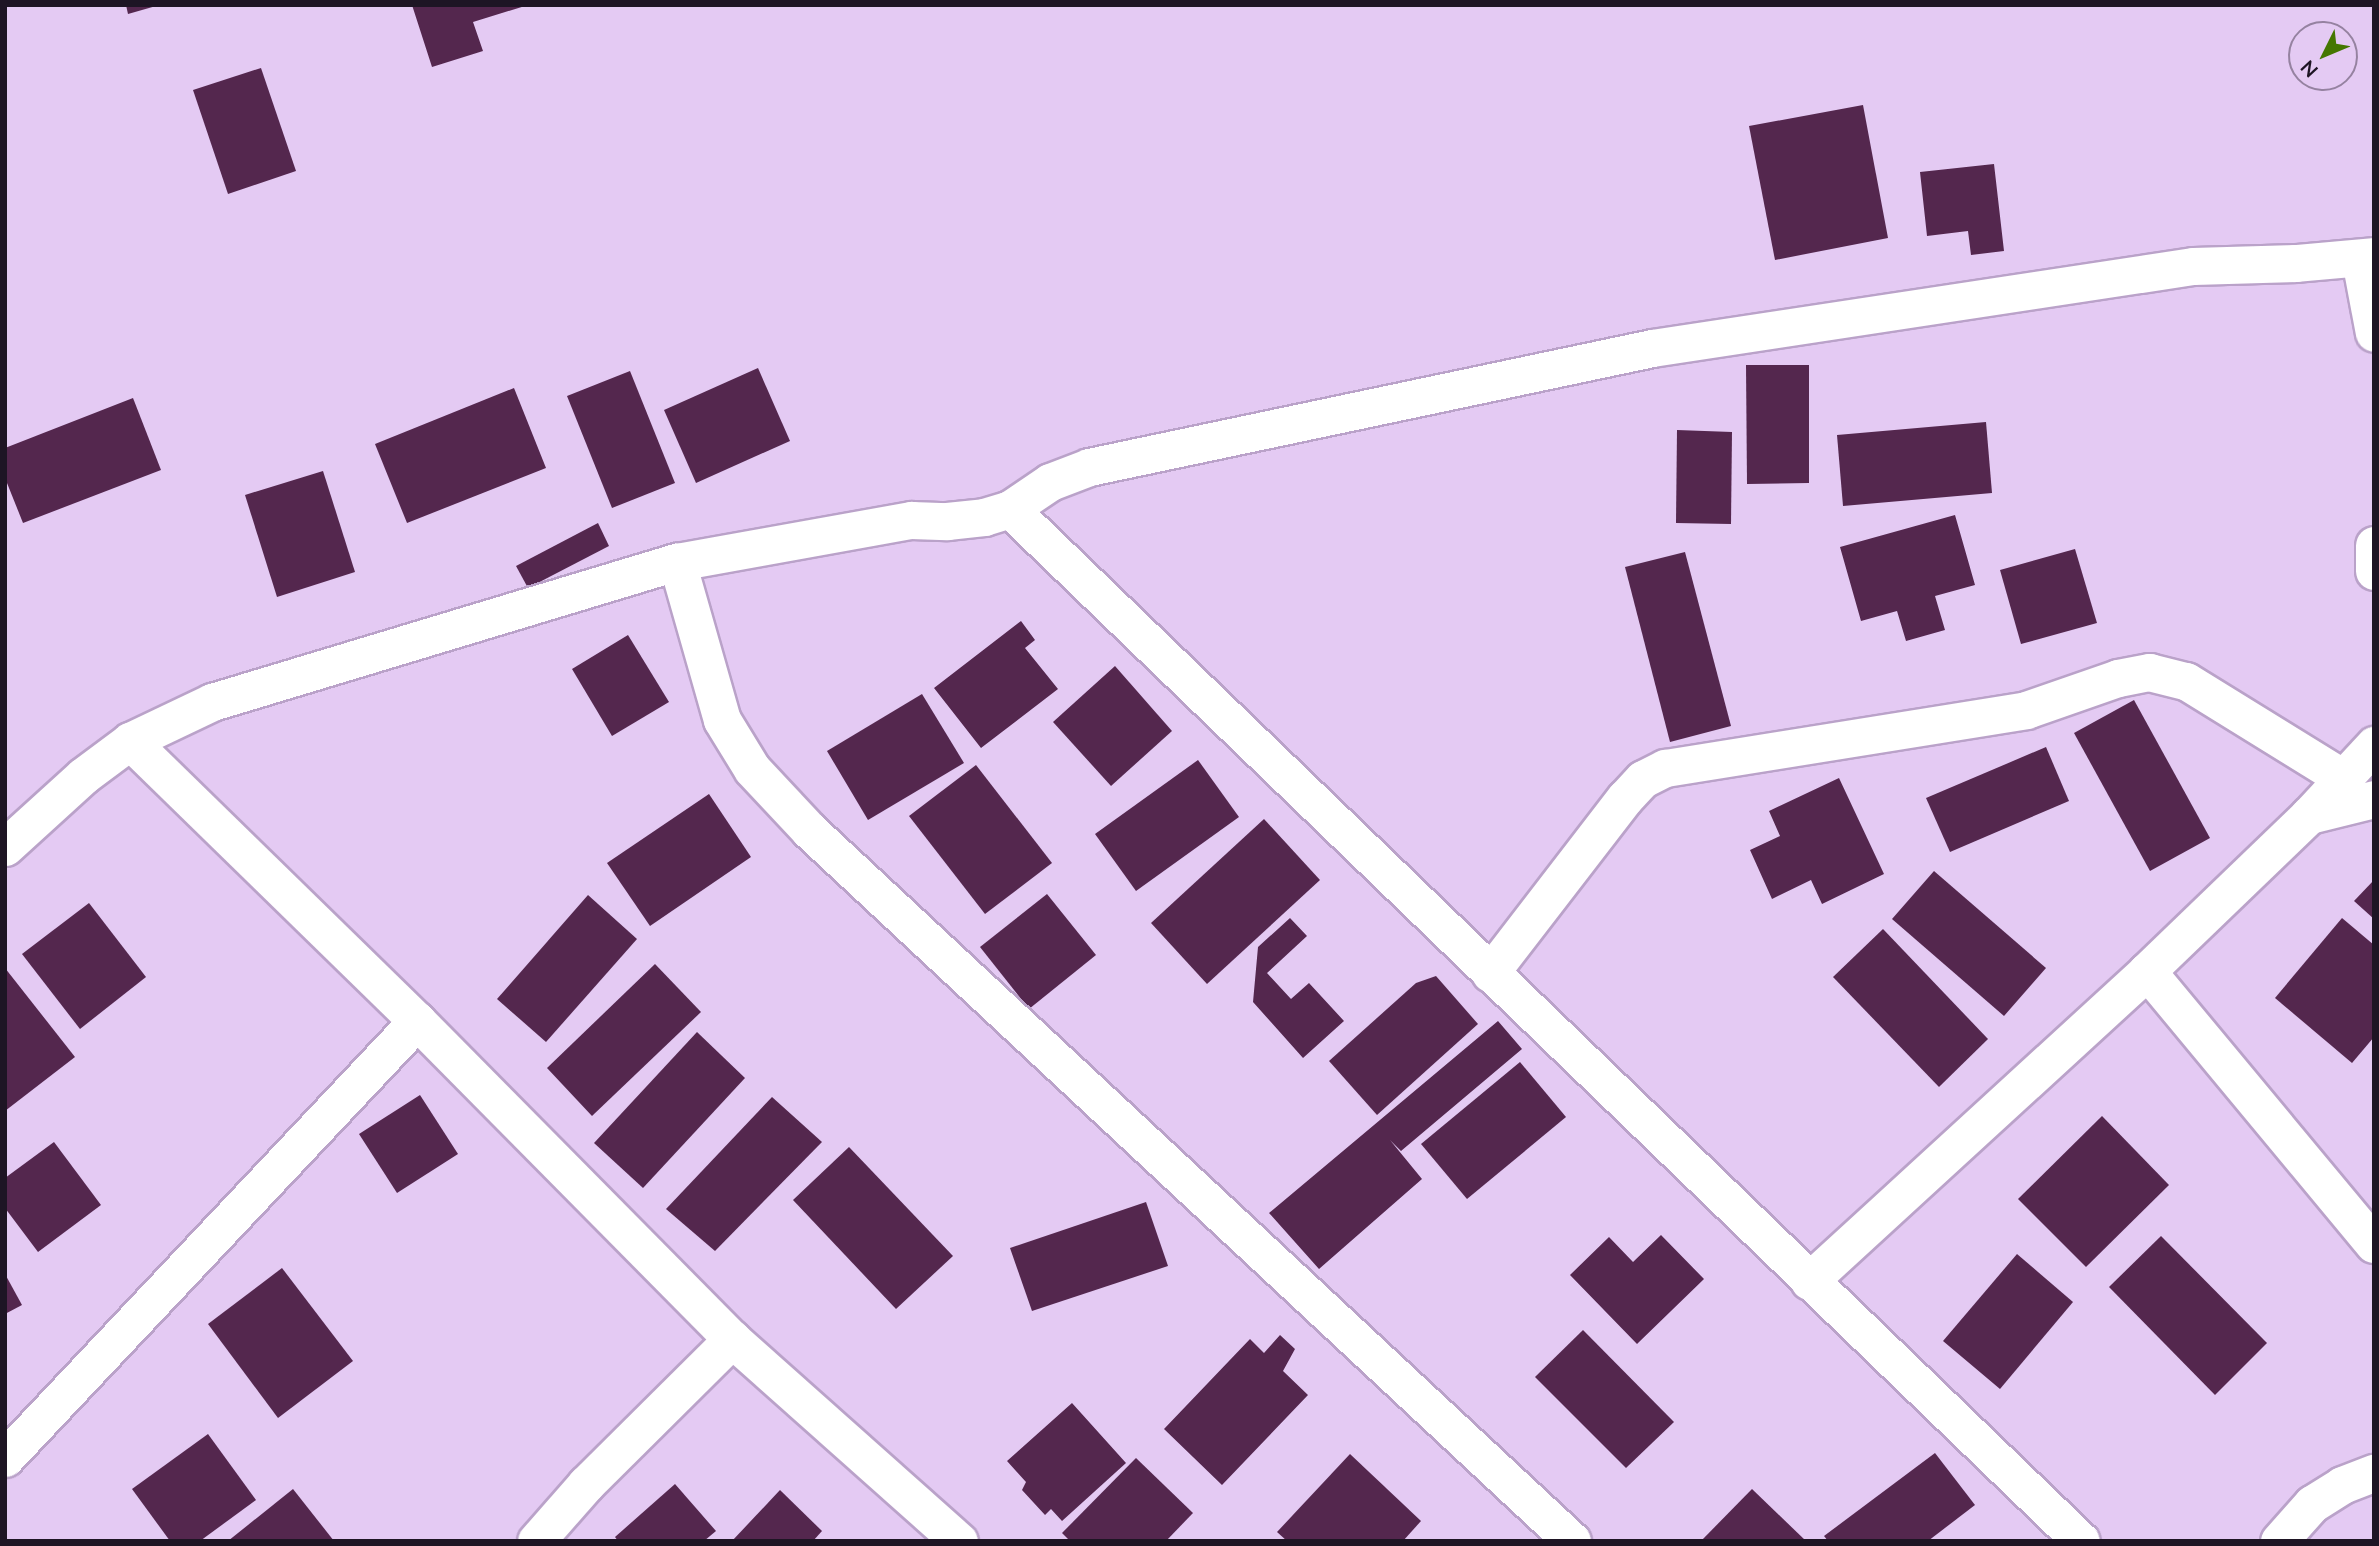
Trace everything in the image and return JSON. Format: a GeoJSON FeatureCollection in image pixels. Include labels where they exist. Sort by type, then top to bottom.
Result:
{"type":"FeatureCollection","features":[{"type":"Feature","properties":{"kind":"street"},"geometry":{"type":"LineString","coordinates":[[5,847],[83,776],[130,741],[212,702],[677,562],[911,520],[947,522],[984,517],[1010,509],[1050,482],[1089,467],[1652,348],[2193,266],[2367,258],[2374,333]]}},
{"type":"Feature","properties":{"kind":"street"},"geometry":{"type":"LineString","coordinates":[[1010,509],[2081,1541]]}},
{"type":"Feature","properties":{"kind":"street"},"geometry":{"type":"LineString","coordinates":[[2374,545],[2374,571]]}},
{"type":"Feature","properties":{"kind":"street"},"geometry":{"type":"LineString","coordinates":[[677,562],[722,720],[752,769],[809,830],[1572,1541]]}},
{"type":"Feature","properties":{"kind":"street"},"geometry":{"type":"LineString","coordinates":[[1490,972],[1625,798],[1643,779],[1665,768],[2026,710],[2118,678],[2149,672],[2186,681],[2343,778]]}},
{"type":"Feature","properties":{"kind":"street"},"geometry":{"type":"LineString","coordinates":[[130,741],[417,1021],[732,1339],[959,1541]]}},
{"type":"Feature","properties":{"kind":"street"},"geometry":{"type":"LineString","coordinates":[[1809,1281],[2147,971],[2309,815],[2374,745]]}},
{"type":"Feature","properties":{"kind":"street"},"geometry":{"type":"LineString","coordinates":[[2309,815],[2374,799]]}},
{"type":"Feature","properties":{"kind":"street"},"geometry":{"type":"LineString","coordinates":[[2147,971],[2374,1244]]}},
{"type":"Feature","properties":{"kind":"street"},"geometry":{"type":"LineString","coordinates":[[5,1458],[417,1021]]}},
{"type":"Feature","properties":{"kind":"street"},"geometry":{"type":"LineString","coordinates":[[536,1541],[586,1485],[732,1339]]}},
{"type":"Feature","properties":{"kind":"street"},"geometry":{"type":"LineString","coordinates":[[2279,1541],[2312,1504],[2342,1485],[2374,1473]]}},
{"type":"Feature","properties":{"kind":"building"},"geometry":{"type":"Polygon","coordinates":[[[126,5],[156,5],[156,6],[128,14],[126,5]]]}},
{"type":"Feature","properties":{"kind":"building"},"geometry":{"type":"Polygon","coordinates":[[[412,5],[525,6],[473,22],[483,51],[432,67],[412,5]]]}},
{"type":"Feature","properties":{"kind":"building"},"geometry":{"type":"Polygon","coordinates":[[[261,68],[296,171],[228,194],[193,90],[261,68]]]}},
{"type":"Feature","properties":{"kind":"building"},"geometry":{"type":"Polygon","coordinates":[[[1863,105],[1888,238],[1775,260],[1749,126],[1863,105]]]}},
{"type":"Feature","properties":{"kind":"building"},"geometry":{"type":"Polygon","coordinates":[[[1994,164],[2004,251],[1971,255],[1968,231],[1927,236],[1920,172],[1994,164]]]}},
{"type":"Feature","properties":{"kind":"building"},"geometry":{"type":"Polygon","coordinates":[[[1746,365],[1809,365],[1809,483],[1747,484],[1746,365]]]}},
{"type":"Feature","properties":{"kind":"building"},"geometry":{"type":"Polygon","coordinates":[[[758,368],[790,441],[696,483],[664,410],[758,368]]]}},
{"type":"Feature","properties":{"kind":"building"},"geometry":{"type":"Polygon","coordinates":[[[630,371],[675,483],[612,508],[567,396],[630,371]]]}},
{"type":"Feature","properties":{"kind":"building"},"geometry":{"type":"Polygon","coordinates":[[[514,388],[546,468],[407,523],[375,444],[514,388]]]}},
{"type":"Feature","properties":{"kind":"building"},"geometry":{"type":"Polygon","coordinates":[[[133,398],[161,470],[23,523],[5,478],[5,448],[133,398]]]}},
{"type":"Feature","properties":{"kind":"building"},"geometry":{"type":"Polygon","coordinates":[[[1986,422],[1992,493],[1843,506],[1837,435],[1986,422]]]}},
{"type":"Feature","properties":{"kind":"building"},"geometry":{"type":"Polygon","coordinates":[[[1677,430],[1732,432],[1731,524],[1676,523],[1677,430]]]}},
{"type":"Feature","properties":{"kind":"building"},"geometry":{"type":"Polygon","coordinates":[[[323,471],[355,572],[277,597],[245,495],[323,471]]]}},
{"type":"Feature","properties":{"kind":"building"},"geometry":{"type":"Polygon","coordinates":[[[1955,515],[1975,585],[1935,596],[1945,630],[1906,641],[1897,611],[1861,621],[1840,547],[1955,515]]]}},
{"type":"Feature","properties":{"kind":"building"},"geometry":{"type":"Polygon","coordinates":[[[598,523],[609,546],[528,588],[516,566],[598,523]]]}},
{"type":"Feature","properties":{"kind":"building"},"geometry":{"type":"Polygon","coordinates":[[[2075,549],[2097,623],[2021,644],[2000,570],[2075,549]]]}},
{"type":"Feature","properties":{"kind":"building"},"geometry":{"type":"Polygon","coordinates":[[[1685,552],[1731,726],[1670,742],[1625,567],[1685,552]]]}},
{"type":"Feature","properties":{"kind":"building"},"geometry":{"type":"Polygon","coordinates":[[[1021,621],[1035,640],[1025,648],[1058,689],[981,748],[934,688],[1021,621]]]}},
{"type":"Feature","properties":{"kind":"building"},"geometry":{"type":"Polygon","coordinates":[[[628,635],[669,702],[612,736],[572,669],[628,635]]]}},
{"type":"Feature","properties":{"kind":"building"},"geometry":{"type":"Polygon","coordinates":[[[1115,666],[1172,731],[1111,786],[1053,722],[1115,666]]]}},
{"type":"Feature","properties":{"kind":"building"},"geometry":{"type":"Polygon","coordinates":[[[922,694],[964,763],[868,820],[827,751],[922,694]]]}},
{"type":"Feature","properties":{"kind":"building"},"geometry":{"type":"Polygon","coordinates":[[[2134,700],[2210,838],[2150,871],[2074,733],[2134,700]]]}},
{"type":"Feature","properties":{"kind":"building"},"geometry":{"type":"Polygon","coordinates":[[[2046,747],[2069,801],[1950,852],[1926,798],[2046,747]]]}},
{"type":"Feature","properties":{"kind":"building"},"geometry":{"type":"Polygon","coordinates":[[[1198,760],[1239,817],[1136,891],[1095,834],[1198,760]]]}},
{"type":"Feature","properties":{"kind":"building"},"geometry":{"type":"Polygon","coordinates":[[[976,765],[1052,863],[985,914],[909,816],[976,765]]]}},
{"type":"Feature","properties":{"kind":"building"},"geometry":{"type":"Polygon","coordinates":[[[1839,778],[1884,874],[1822,904],[1811,880],[1772,899],[1750,850],[1780,836],[1769,811],[1839,778]]]}},
{"type":"Feature","properties":{"kind":"building"},"geometry":{"type":"Polygon","coordinates":[[[709,794],[751,857],[650,926],[607,863],[709,794]]]}},
{"type":"Feature","properties":{"kind":"building"},"geometry":{"type":"Polygon","coordinates":[[[1264,819],[1320,880],[1207,984],[1151,923],[1264,819]]]}},
{"type":"Feature","properties":{"kind":"building"},"geometry":{"type":"Polygon","coordinates":[[[1934,871],[2046,968],[2004,1016],[1892,919],[1934,871]]]}},
{"type":"Feature","properties":{"kind":"building"},"geometry":{"type":"Polygon","coordinates":[[[2374,880],[2374,919],[2354,901],[2374,880]]]}},
{"type":"Feature","properties":{"kind":"building"},"geometry":{"type":"Polygon","coordinates":[[[1047,894],[1096,955],[1029,1009],[980,947],[1047,894]]]}},
{"type":"Feature","properties":{"kind":"building"},"geometry":{"type":"Polygon","coordinates":[[[588,895],[637,939],[546,1042],[497,999],[588,895]]]}},
{"type":"Feature","properties":{"kind":"building"},"geometry":{"type":"Polygon","coordinates":[[[89,903],[146,977],[80,1029],[22,954],[89,903]]]}},
{"type":"Feature","properties":{"kind":"building"},"geometry":{"type":"Polygon","coordinates":[[[1290,918],[1307,936],[1267,973],[1291,999],[1309,983],[1344,1021],[1303,1058],[1253,1002],[1258,947],[1290,918]]]}},
{"type":"Feature","properties":{"kind":"building"},"geometry":{"type":"Polygon","coordinates":[[[2342,918],[2374,945],[2374,1037],[2352,1063],[2275,998],[2342,918]]]}},
{"type":"Feature","properties":{"kind":"building"},"geometry":{"type":"Polygon","coordinates":[[[1883,929],[1988,1039],[1939,1087],[1833,977],[1883,929]]]}},
{"type":"Feature","properties":{"kind":"building"},"geometry":{"type":"Polygon","coordinates":[[[655,964],[701,1012],[592,1116],[547,1068],[655,964]]]}},
{"type":"Feature","properties":{"kind":"building"},"geometry":{"type":"Polygon","coordinates":[[[5,968],[75,1057],[5,1111],[5,968]]]}},
{"type":"Feature","properties":{"kind":"building"},"geometry":{"type":"Polygon","coordinates":[[[1436,976],[1478,1024],[1377,1115],[1329,1061],[1416,983],[1436,976]]]}},
{"type":"Feature","properties":{"kind":"building"},"geometry":{"type":"Polygon","coordinates":[[[1498,1021],[1522,1049],[1401,1151],[1390,1140],[1422,1179],[1319,1269],[1269,1213],[1498,1021]]]}},
{"type":"Feature","properties":{"kind":"building"},"geometry":{"type":"Polygon","coordinates":[[[697,1032],[745,1078],[643,1188],[594,1143],[697,1032]]]}},
{"type":"Feature","properties":{"kind":"building"},"geometry":{"type":"Polygon","coordinates":[[[1520,1062],[1566,1117],[1467,1199],[1421,1144],[1520,1062]]]}},
{"type":"Feature","properties":{"kind":"building"},"geometry":{"type":"Polygon","coordinates":[[[420,1095],[458,1154],[397,1193],[359,1134],[420,1095]]]}},
{"type":"Feature","properties":{"kind":"building"},"geometry":{"type":"Polygon","coordinates":[[[772,1097],[822,1142],[715,1251],[666,1209],[772,1097]]]}},
{"type":"Feature","properties":{"kind":"building"},"geometry":{"type":"Polygon","coordinates":[[[2102,1116],[2169,1185],[2086,1267],[2018,1199],[2102,1116]]]}},
{"type":"Feature","properties":{"kind":"building"},"geometry":{"type":"Polygon","coordinates":[[[54,1142],[101,1205],[38,1252],[5,1208],[5,1178],[54,1142]]]}},
{"type":"Feature","properties":{"kind":"building"},"geometry":{"type":"Polygon","coordinates":[[[849,1147],[953,1256],[896,1309],[793,1200],[849,1147]]]}},
{"type":"Feature","properties":{"kind":"building"},"geometry":{"type":"Polygon","coordinates":[[[1146,1202],[1168,1266],[1032,1311],[1010,1248],[1146,1202]]]}},
{"type":"Feature","properties":{"kind":"building"},"geometry":{"type":"Polygon","coordinates":[[[1661,1235],[1704,1279],[1637,1344],[1570,1275],[1609,1237],[1633,1262],[1661,1235]]]}},
{"type":"Feature","properties":{"kind":"building"},"geometry":{"type":"Polygon","coordinates":[[[2161,1236],[2267,1343],[2215,1395],[2109,1287],[2161,1236]]]}},
{"type":"Feature","properties":{"kind":"building"},"geometry":{"type":"Polygon","coordinates":[[[2017,1254],[2073,1302],[2000,1389],[1943,1341],[2017,1254]]]}},
{"type":"Feature","properties":{"kind":"building"},"geometry":{"type":"Polygon","coordinates":[[[282,1268],[353,1361],[278,1418],[208,1324],[282,1268]]]}},
{"type":"Feature","properties":{"kind":"building"},"geometry":{"type":"Polygon","coordinates":[[[5,1274],[22,1305],[5,1314],[5,1274]]]}},
{"type":"Feature","properties":{"kind":"building"},"geometry":{"type":"Polygon","coordinates":[[[1583,1330],[1674,1422],[1626,1468],[1535,1377],[1583,1330]]]}},
{"type":"Feature","properties":{"kind":"building"},"geometry":{"type":"Polygon","coordinates":[[[1280,1335],[1295,1349],[1283,1371],[1308,1395],[1222,1485],[1164,1429],[1250,1339],[1264,1353],[1280,1335]]]}},
{"type":"Feature","properties":{"kind":"building"},"geometry":{"type":"Polygon","coordinates":[[[1072,1403],[1126,1463],[1062,1521],[1051,1509],[1045,1515],[1022,1490],[1026,1482],[1007,1461],[1072,1403]]]}},
{"type":"Feature","properties":{"kind":"building"},"geometry":{"type":"Polygon","coordinates":[[[208,1434],[256,1500],[200,1541],[170,1541],[132,1489],[208,1434]]]}},
{"type":"Feature","properties":{"kind":"building"},"geometry":{"type":"Polygon","coordinates":[[[1935,1453],[1975,1505],[1928,1541],[1828,1541],[1824,1536],[1935,1453]]]}},
{"type":"Feature","properties":{"kind":"building"},"geometry":{"type":"Polygon","coordinates":[[[1350,1454],[1421,1521],[1403,1541],[1287,1541],[1277,1532],[1350,1454]]]}},
{"type":"Feature","properties":{"kind":"building"},"geometry":{"type":"Polygon","coordinates":[[[1136,1458],[1193,1513],[1166,1541],[1070,1541],[1062,1533],[1136,1458]]]}},
{"type":"Feature","properties":{"kind":"building"},"geometry":{"type":"Polygon","coordinates":[[[675,1484],[716,1531],[704,1541],[618,1541],[615,1537],[675,1484]]]}},
{"type":"Feature","properties":{"kind":"building"},"geometry":{"type":"Polygon","coordinates":[[[293,1489],[334,1541],[228,1541],[293,1489]]]}},
{"type":"Feature","properties":{"kind":"building"},"geometry":{"type":"Polygon","coordinates":[[[1752,1489],[1806,1541],[1701,1541],[1752,1489]]]}},
{"type":"Feature","properties":{"kind":"building"},"geometry":{"type":"Polygon","coordinates":[[[780,1490],[822,1531],[813,1541],[732,1541],[780,1490]]]}}]}
